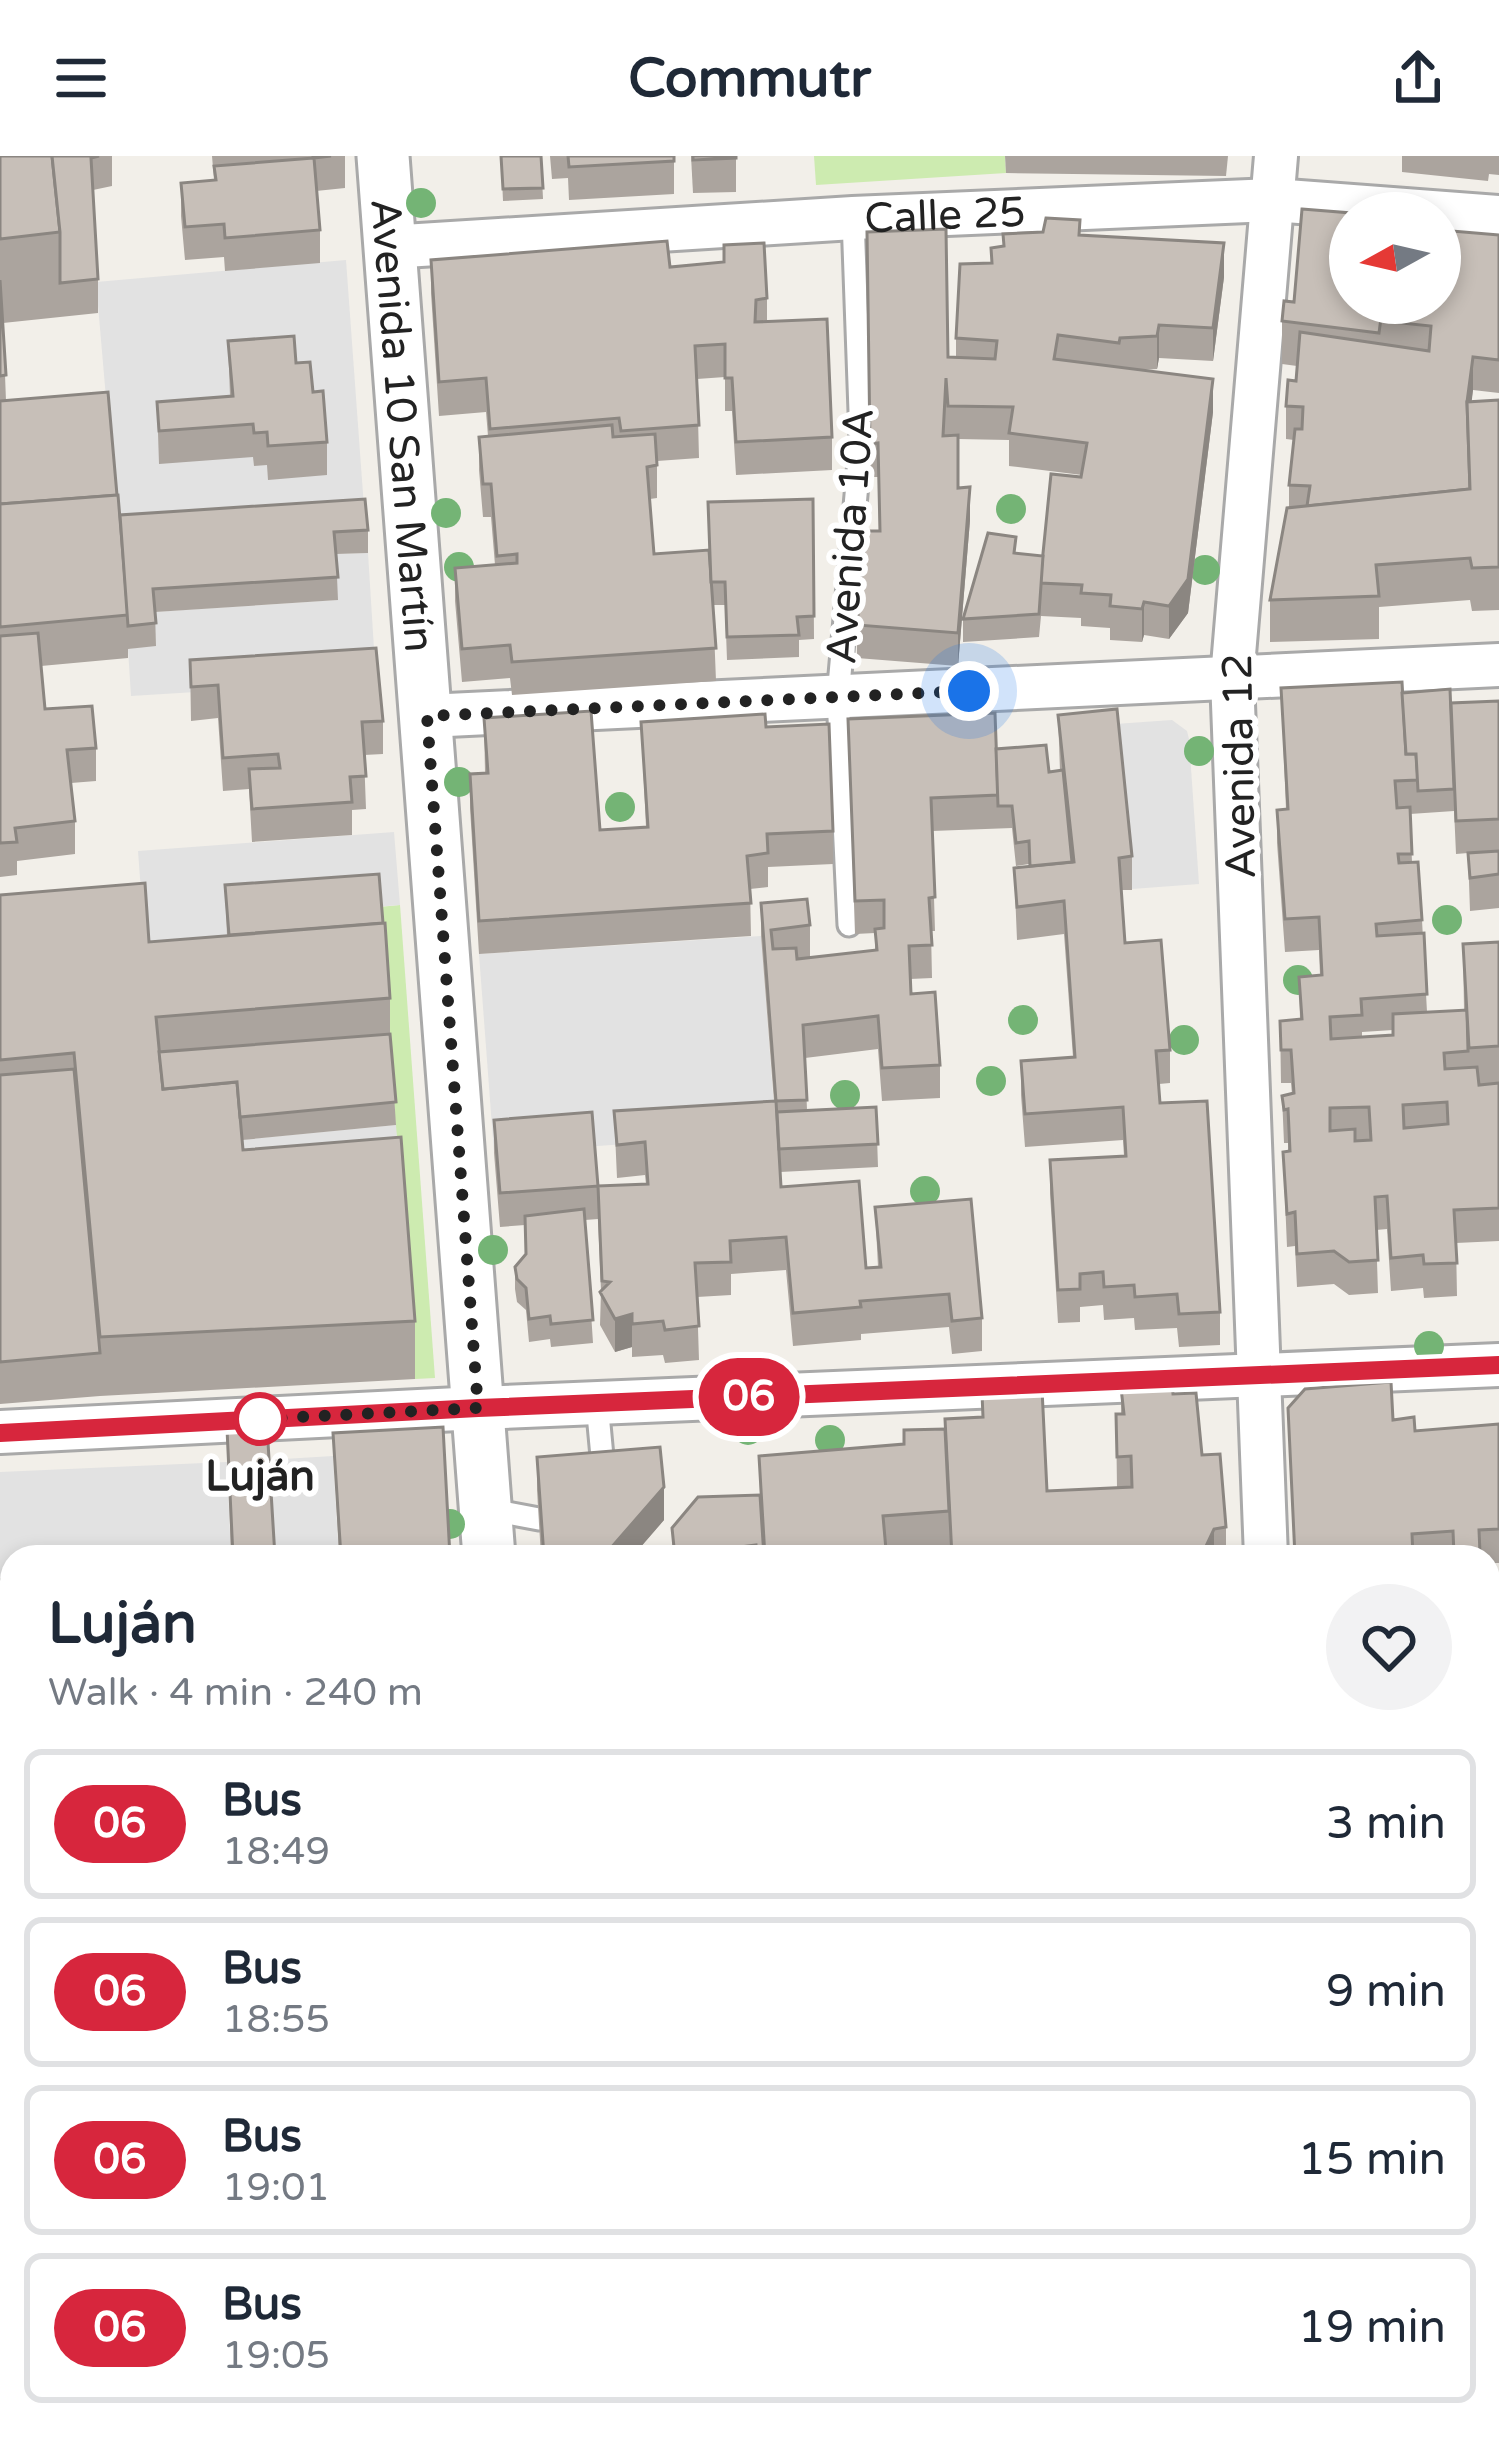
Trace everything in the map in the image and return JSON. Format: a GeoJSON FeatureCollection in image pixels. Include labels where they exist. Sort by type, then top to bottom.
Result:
{"type":"FeatureCollection","features":[{"type":"Feature","properties":{"kind":"street","name":"Avenida 10 San Martín"},"geometry":{"type":"LineString","coordinates":[[383,156],[487,1533]]}},
{"type":"Feature","properties":{"kind":"street","name":"Avenida 12"},"geometry":{"type":"LineString","coordinates":[[1266,1545],[1232,678],[1276,156]]}},
{"type":"Feature","properties":{"kind":"street","name":"Calle 25"},"geometry":{"type":"LineString","coordinates":[[388,247],[853,218],[1273,200],[1499,217]]}},
{"type":"Feature","properties":{"kind":"street"},"geometry":{"type":"LineString","coordinates":[[427,716],[1499,664]]}},
{"type":"Feature","properties":{"kind":"street"},"geometry":{"type":"LineString","coordinates":[[0,1432],[1499,1365]]}},
{"type":"Feature","properties":{"kind":"lane","name":"Avenida 10A"},"geometry":{"type":"LineString","coordinates":[[849,925],[838,697],[861,439],[853,218]]}},
{"type":"Feature","properties":{"kind":"lane"},"geometry":{"type":"LineString","coordinates":[[597,1403],[604,1485]]}},
{"type":"Feature","properties":{"kind":"lane"},"geometry":{"type":"LineString","coordinates":[[487,1533],[539,1520]]}},
{"type":"Feature","properties":{"kind":"green space"},"geometry":{"type":"Polygon","coordinates":[[[814,156],[1005,156],[1006,173],[816,185],[814,156]]]}},
{"type":"Feature","properties":{"kind":"green space"},"geometry":{"type":"Polygon","coordinates":[[[400,905],[435,1378],[415,1379],[379,907],[400,905]]]}},
{"type":"Feature","properties":{"kind":"shaded area"},"geometry":{"type":"Polygon","coordinates":[[[346,260],[365,521],[118,537],[96,282],[346,260]]]}},
{"type":"Feature","properties":{"kind":"shaded area"},"geometry":{"type":"Polygon","coordinates":[[[368,553],[376,681],[131,696],[128,649],[156,645],[153,612],[337,600],[334,554],[368,553]]]}},
{"type":"Feature","properties":{"kind":"shaded area"},"geometry":{"type":"Polygon","coordinates":[[[1172,720],[1187,731],[1189,739],[1199,884],[1132,889],[1115,724],[1172,720]]]}},
{"type":"Feature","properties":{"kind":"shaded area"},"geometry":{"type":"Polygon","coordinates":[[[394,832],[400,905],[226,918],[231,994],[149,1000],[138,851],[394,832]]]}},
{"type":"Feature","properties":{"kind":"shaded area"},"geometry":{"type":"Polygon","coordinates":[[[761,936],[776,1134],[494,1153],[479,954],[761,936]]]}},
{"type":"Feature","properties":{"kind":"shaded area"},"geometry":{"type":"Polygon","coordinates":[[[396,1125],[401,1195],[243,1208],[237,1140],[396,1125]]]}},
{"type":"Feature","properties":{"kind":"shaded area"},"geometry":{"type":"Polygon","coordinates":[[[333,1456],[338,1545],[272,1545],[267,1460],[333,1456]]]}},
{"type":"Feature","properties":{"kind":"shaded area"},"geometry":{"type":"Polygon","coordinates":[[[227,1462],[230,1545],[0,1545],[0,1472],[227,1462]]]}},
{"type":"Feature","properties":{"kind":"building"},"geometry":{"type":"Polygon","coordinates":[[[0,156],[52,156],[60,232],[0,239],[0,156]]]}},
{"type":"Feature","properties":{"kind":"building"},"geometry":{"type":"Polygon","coordinates":[[[52,156],[99,156],[91,158],[98,279],[60,283],[52,156]]]}},
{"type":"Feature","properties":{"kind":"building"},"geometry":{"type":"Polygon","coordinates":[[[501,156],[541,156],[543,188],[503,189],[501,156]]]}},
{"type":"Feature","properties":{"kind":"building"},"geometry":{"type":"Polygon","coordinates":[[[568,156],[674,156],[674,161],[569,167],[568,156]]]}},
{"type":"Feature","properties":{"kind":"building"},"geometry":{"type":"Polygon","coordinates":[[[693,156],[736,156],[736,158],[693,160],[693,156]]]}},
{"type":"Feature","properties":{"kind":"building"},"geometry":{"type":"Polygon","coordinates":[[[314,158],[320,230],[225,238],[224,224],[185,227],[181,183],[216,180],[214,166],[314,158]]]}},
{"type":"Feature","properties":{"kind":"building"},"geometry":{"type":"Polygon","coordinates":[[[1302,209],[1329,211],[1329,324],[1380,324],[1379,333],[1282,321],[1284,301],[1294,302],[1302,209]]]}},
{"type":"Feature","properties":{"kind":"building"},"geometry":{"type":"Polygon","coordinates":[[[1046,218],[1080,220],[1079,235],[1224,243],[1213,328],[1159,325],[1157,336],[1120,338],[1119,343],[1058,335],[1054,359],[1213,379],[1188,579],[1169,606],[1144,602],[1142,609],[1110,606],[1111,595],[1081,593],[1082,585],[1040,583],[1051,474],[1081,477],[1087,443],[1009,433],[1013,407],[948,406],[946,378],[943,436],[958,435],[958,488],[970,487],[958,633],[857,625],[866,531],[880,531],[878,443],[870,444],[867,232],[946,229],[948,357],[995,359],[997,341],[956,338],[960,264],[992,263],[991,248],[1004,246],[1003,234],[1043,232],[1046,218]]]}},
{"type":"Feature","properties":{"kind":"building"},"geometry":{"type":"Polygon","coordinates":[[[1461,232],[1499,235],[1499,360],[1473,357],[1467,402],[1470,489],[1307,506],[1310,486],[1289,485],[1295,429],[1302,429],[1303,407],[1286,406],[1288,380],[1296,381],[1300,332],[1429,351],[1431,326],[1411,324],[1461,324],[1461,232]]]}},
{"type":"Feature","properties":{"kind":"building"},"geometry":{"type":"Polygon","coordinates":[[[667,241],[670,267],[724,262],[724,245],[764,243],[767,298],[756,300],[755,322],[827,319],[832,437],[736,442],[732,378],[725,378],[725,344],[695,346],[699,425],[621,431],[619,418],[490,429],[486,378],[439,382],[431,260],[667,241]]]}},
{"type":"Feature","properties":{"kind":"building"},"geometry":{"type":"Polygon","coordinates":[[[0,280],[6,375],[0,376],[0,280]]]}},
{"type":"Feature","properties":{"kind":"building"},"geometry":{"type":"Polygon","coordinates":[[[294,336],[296,363],[310,362],[313,392],[323,391],[327,442],[268,446],[267,432],[254,433],[253,424],[159,431],[157,402],[233,396],[228,341],[294,336]]]}},
{"type":"Feature","properties":{"kind":"building"},"geometry":{"type":"Polygon","coordinates":[[[108,392],[117,495],[0,504],[0,401],[108,392]]]}},
{"type":"Feature","properties":{"kind":"building"},"geometry":{"type":"Polygon","coordinates":[[[1499,400],[1499,567],[1472,568],[1470,558],[1376,565],[1379,596],[1270,600],[1287,508],[1470,489],[1467,402],[1499,400]]]}},
{"type":"Feature","properties":{"kind":"building"},"geometry":{"type":"Polygon","coordinates":[[[612,425],[613,437],[655,434],[657,465],[647,467],[654,554],[709,550],[716,648],[512,662],[510,645],[462,649],[455,568],[517,563],[517,554],[497,556],[491,484],[483,484],[479,437],[612,425]]]}},
{"type":"Feature","properties":{"kind":"building"},"geometry":{"type":"Polygon","coordinates":[[[118,495],[128,615],[0,627],[0,504],[118,495]]]}},
{"type":"Feature","properties":{"kind":"building"},"geometry":{"type":"Polygon","coordinates":[[[365,499],[368,530],[334,532],[338,577],[153,589],[156,623],[128,626],[120,515],[365,499]]]}},
{"type":"Feature","properties":{"kind":"building"},"geometry":{"type":"Polygon","coordinates":[[[813,499],[814,616],[797,617],[799,635],[727,637],[725,582],[711,582],[708,502],[813,499]]]}},
{"type":"Feature","properties":{"kind":"building"},"geometry":{"type":"Polygon","coordinates":[[[988,533],[1016,537],[1014,553],[1043,556],[1039,614],[963,619],[988,533]]]}},
{"type":"Feature","properties":{"kind":"building"},"geometry":{"type":"Polygon","coordinates":[[[38,633],[45,709],[92,706],[96,748],[67,750],[75,821],[15,828],[17,842],[0,843],[0,636],[38,633]]]}},
{"type":"Feature","properties":{"kind":"building"},"geometry":{"type":"Polygon","coordinates":[[[376,648],[383,721],[362,722],[366,776],[350,777],[352,802],[252,809],[249,769],[280,768],[278,754],[223,758],[218,685],[191,687],[190,660],[376,648]]]}},
{"type":"Feature","properties":{"kind":"building"},"geometry":{"type":"Polygon","coordinates":[[[1402,682],[1406,754],[1416,754],[1418,780],[1395,781],[1397,808],[1410,807],[1412,854],[1398,854],[1399,863],[1418,862],[1422,920],[1376,924],[1377,936],[1424,933],[1427,994],[1361,999],[1362,1015],[1330,1017],[1331,1039],[1393,1035],[1393,1014],[1467,1010],[1468,1051],[1444,1053],[1445,1069],[1477,1067],[1479,1085],[1499,1083],[1499,1208],[1454,1210],[1457,1263],[1424,1264],[1423,1255],[1391,1258],[1387,1196],[1375,1197],[1378,1260],[1349,1262],[1334,1251],[1297,1254],[1295,1212],[1287,1214],[1283,1152],[1290,1151],[1288,1109],[1284,1110],[1282,1096],[1294,1093],[1291,1050],[1281,1050],[1280,1021],[1302,1019],[1299,977],[1322,975],[1319,917],[1285,919],[1277,810],[1288,809],[1281,688],[1402,682]],[[1447,1102],[1403,1105],[1404,1128],[1448,1124],[1447,1102]],[[1369,1107],[1330,1108],[1330,1131],[1355,1129],[1355,1141],[1371,1140],[1369,1107]]]}},
{"type":"Feature","properties":{"kind":"building"},"geometry":{"type":"Polygon","coordinates":[[[1450,689],[1454,789],[1418,791],[1416,754],[1406,754],[1402,693],[1450,689]]]}},
{"type":"Feature","properties":{"kind":"building"},"geometry":{"type":"Polygon","coordinates":[[[1499,701],[1499,819],[1456,821],[1451,703],[1499,701]]]}},
{"type":"Feature","properties":{"kind":"building"},"geometry":{"type":"Polygon","coordinates":[[[1117,709],[1132,856],[1119,858],[1125,943],[1161,940],[1170,1050],[1156,1051],[1160,1103],[1207,1101],[1220,1312],[1179,1314],[1177,1294],[1135,1297],[1134,1285],[1104,1287],[1103,1272],[1080,1274],[1080,1289],[1058,1290],[1050,1160],[1126,1156],[1123,1107],[1025,1114],[1021,1061],[1075,1057],[1064,901],[1017,907],[1014,868],[1074,862],[1058,715],[1117,709]]]}},
{"type":"Feature","properties":{"kind":"building"},"geometry":{"type":"Polygon","coordinates":[[[591,711],[600,830],[648,827],[641,722],[765,714],[766,727],[829,724],[833,831],[767,834],[768,853],[747,856],[751,903],[479,921],[470,774],[488,773],[484,718],[591,711]]]}},
{"type":"Feature","properties":{"kind":"building"},"geometry":{"type":"Polygon","coordinates":[[[995,713],[998,795],[931,798],[932,945],[909,946],[911,994],[935,992],[940,1065],[882,1068],[878,1016],[803,1025],[807,1100],[776,1101],[761,903],[807,899],[810,925],[771,930],[773,949],[796,948],[797,959],[877,950],[875,929],[884,928],[884,900],[855,901],[848,719],[995,713]]]}},
{"type":"Feature","properties":{"kind":"building"},"geometry":{"type":"Polygon","coordinates":[[[1046,745],[1049,772],[1063,770],[1072,862],[1030,866],[1029,841],[1016,843],[1012,806],[998,806],[996,749],[1046,745]]]}},
{"type":"Feature","properties":{"kind":"building"},"geometry":{"type":"Polygon","coordinates":[[[1499,851],[1499,874],[1470,878],[1468,853],[1499,851]]]}},
{"type":"Feature","properties":{"kind":"building"},"geometry":{"type":"Polygon","coordinates":[[[379,874],[383,923],[229,935],[225,885],[379,874]]]}},
{"type":"Feature","properties":{"kind":"building"},"geometry":{"type":"Polygon","coordinates":[[[145,883],[149,942],[385,923],[390,998],[156,1017],[163,1089],[237,1082],[243,1150],[401,1137],[415,1321],[100,1337],[74,1053],[0,1060],[0,895],[145,883]]]}},
{"type":"Feature","properties":{"kind":"building"},"geometry":{"type":"Polygon","coordinates":[[[1499,942],[1499,1046],[1469,1048],[1463,944],[1499,942]]]}},
{"type":"Feature","properties":{"kind":"building"},"geometry":{"type":"Polygon","coordinates":[[[390,1034],[396,1102],[240,1117],[237,1082],[163,1089],[159,1052],[390,1034]]]}},
{"type":"Feature","properties":{"kind":"building"},"geometry":{"type":"Polygon","coordinates":[[[74,1069],[100,1353],[0,1362],[0,1075],[74,1069]]]}},
{"type":"Feature","properties":{"kind":"building"},"geometry":{"type":"Polygon","coordinates":[[[776,1101],[781,1187],[859,1181],[866,1268],[881,1267],[875,1207],[971,1199],[982,1318],[952,1321],[949,1294],[860,1301],[861,1307],[793,1313],[786,1237],[730,1241],[731,1262],[695,1263],[699,1326],[665,1330],[663,1321],[632,1324],[632,1314],[615,1319],[600,1292],[610,1282],[602,1281],[598,1186],[648,1184],[645,1142],[617,1145],[614,1111],[776,1101]]]}},
{"type":"Feature","properties":{"kind":"building"},"geometry":{"type":"Polygon","coordinates":[[[876,1107],[878,1144],[779,1149],[777,1112],[876,1107]]]}},
{"type":"Feature","properties":{"kind":"building"},"geometry":{"type":"Polygon","coordinates":[[[592,1112],[598,1186],[500,1193],[494,1120],[592,1112]]]}},
{"type":"Feature","properties":{"kind":"building"},"geometry":{"type":"Polygon","coordinates":[[[584,1209],[593,1320],[551,1324],[550,1316],[529,1319],[526,1288],[517,1279],[515,1267],[526,1254],[525,1216],[584,1209]]]}},
{"type":"Feature","properties":{"kind":"building"},"geometry":{"type":"Polygon","coordinates":[[[1391,1382],[1393,1420],[1414,1417],[1415,1431],[1499,1424],[1499,1529],[1479,1530],[1480,1545],[1454,1545],[1453,1531],[1412,1534],[1412,1545],[1294,1545],[1288,1408],[1305,1389],[1391,1382]]]}},
{"type":"Feature","properties":{"kind":"building"},"geometry":{"type":"Polygon","coordinates":[[[1172,1383],[1173,1394],[1196,1393],[1202,1455],[1220,1454],[1226,1527],[1214,1529],[1207,1545],[951,1545],[945,1419],[983,1417],[982,1394],[1042,1389],[1047,1491],[1132,1487],[1131,1456],[1117,1457],[1116,1414],[1124,1414],[1121,1388],[1172,1383]]]}},
{"type":"Feature","properties":{"kind":"building"},"geometry":{"type":"Polygon","coordinates":[[[267,1426],[274,1545],[232,1545],[227,1429],[267,1426]]]}},
{"type":"Feature","properties":{"kind":"building"},"geometry":{"type":"Polygon","coordinates":[[[443,1427],[449,1545],[340,1545],[333,1433],[443,1427]]]}},
{"type":"Feature","properties":{"kind":"building"},"geometry":{"type":"Polygon","coordinates":[[[945,1429],[949,1511],[883,1516],[886,1545],[764,1545],[759,1456],[904,1444],[904,1430],[945,1429]]]}},
{"type":"Feature","properties":{"kind":"building"},"geometry":{"type":"Polygon","coordinates":[[[660,1447],[664,1487],[613,1545],[543,1545],[537,1457],[660,1447]]]}},
{"type":"Feature","properties":{"kind":"building"},"geometry":{"type":"Polygon","coordinates":[[[760,1495],[763,1545],[674,1545],[672,1528],[698,1497],[760,1495]]]}},
{"type":"Feature","properties":{"kind":"bus line","name":"06"},"geometry":{"type":"LineString","coordinates":[[0,1433],[1499,1365]]}},
{"type":"Feature","properties":{"kind":"place","name":"Luján"},"geometry":{"type":"Point","coordinates":[260,1419]}},
{"type":"Feature","properties":{"kind":"route"},"geometry":{"type":"LineString","coordinates":[[260,1419],[478,1408],[427,716],[969,691]]}}]}
